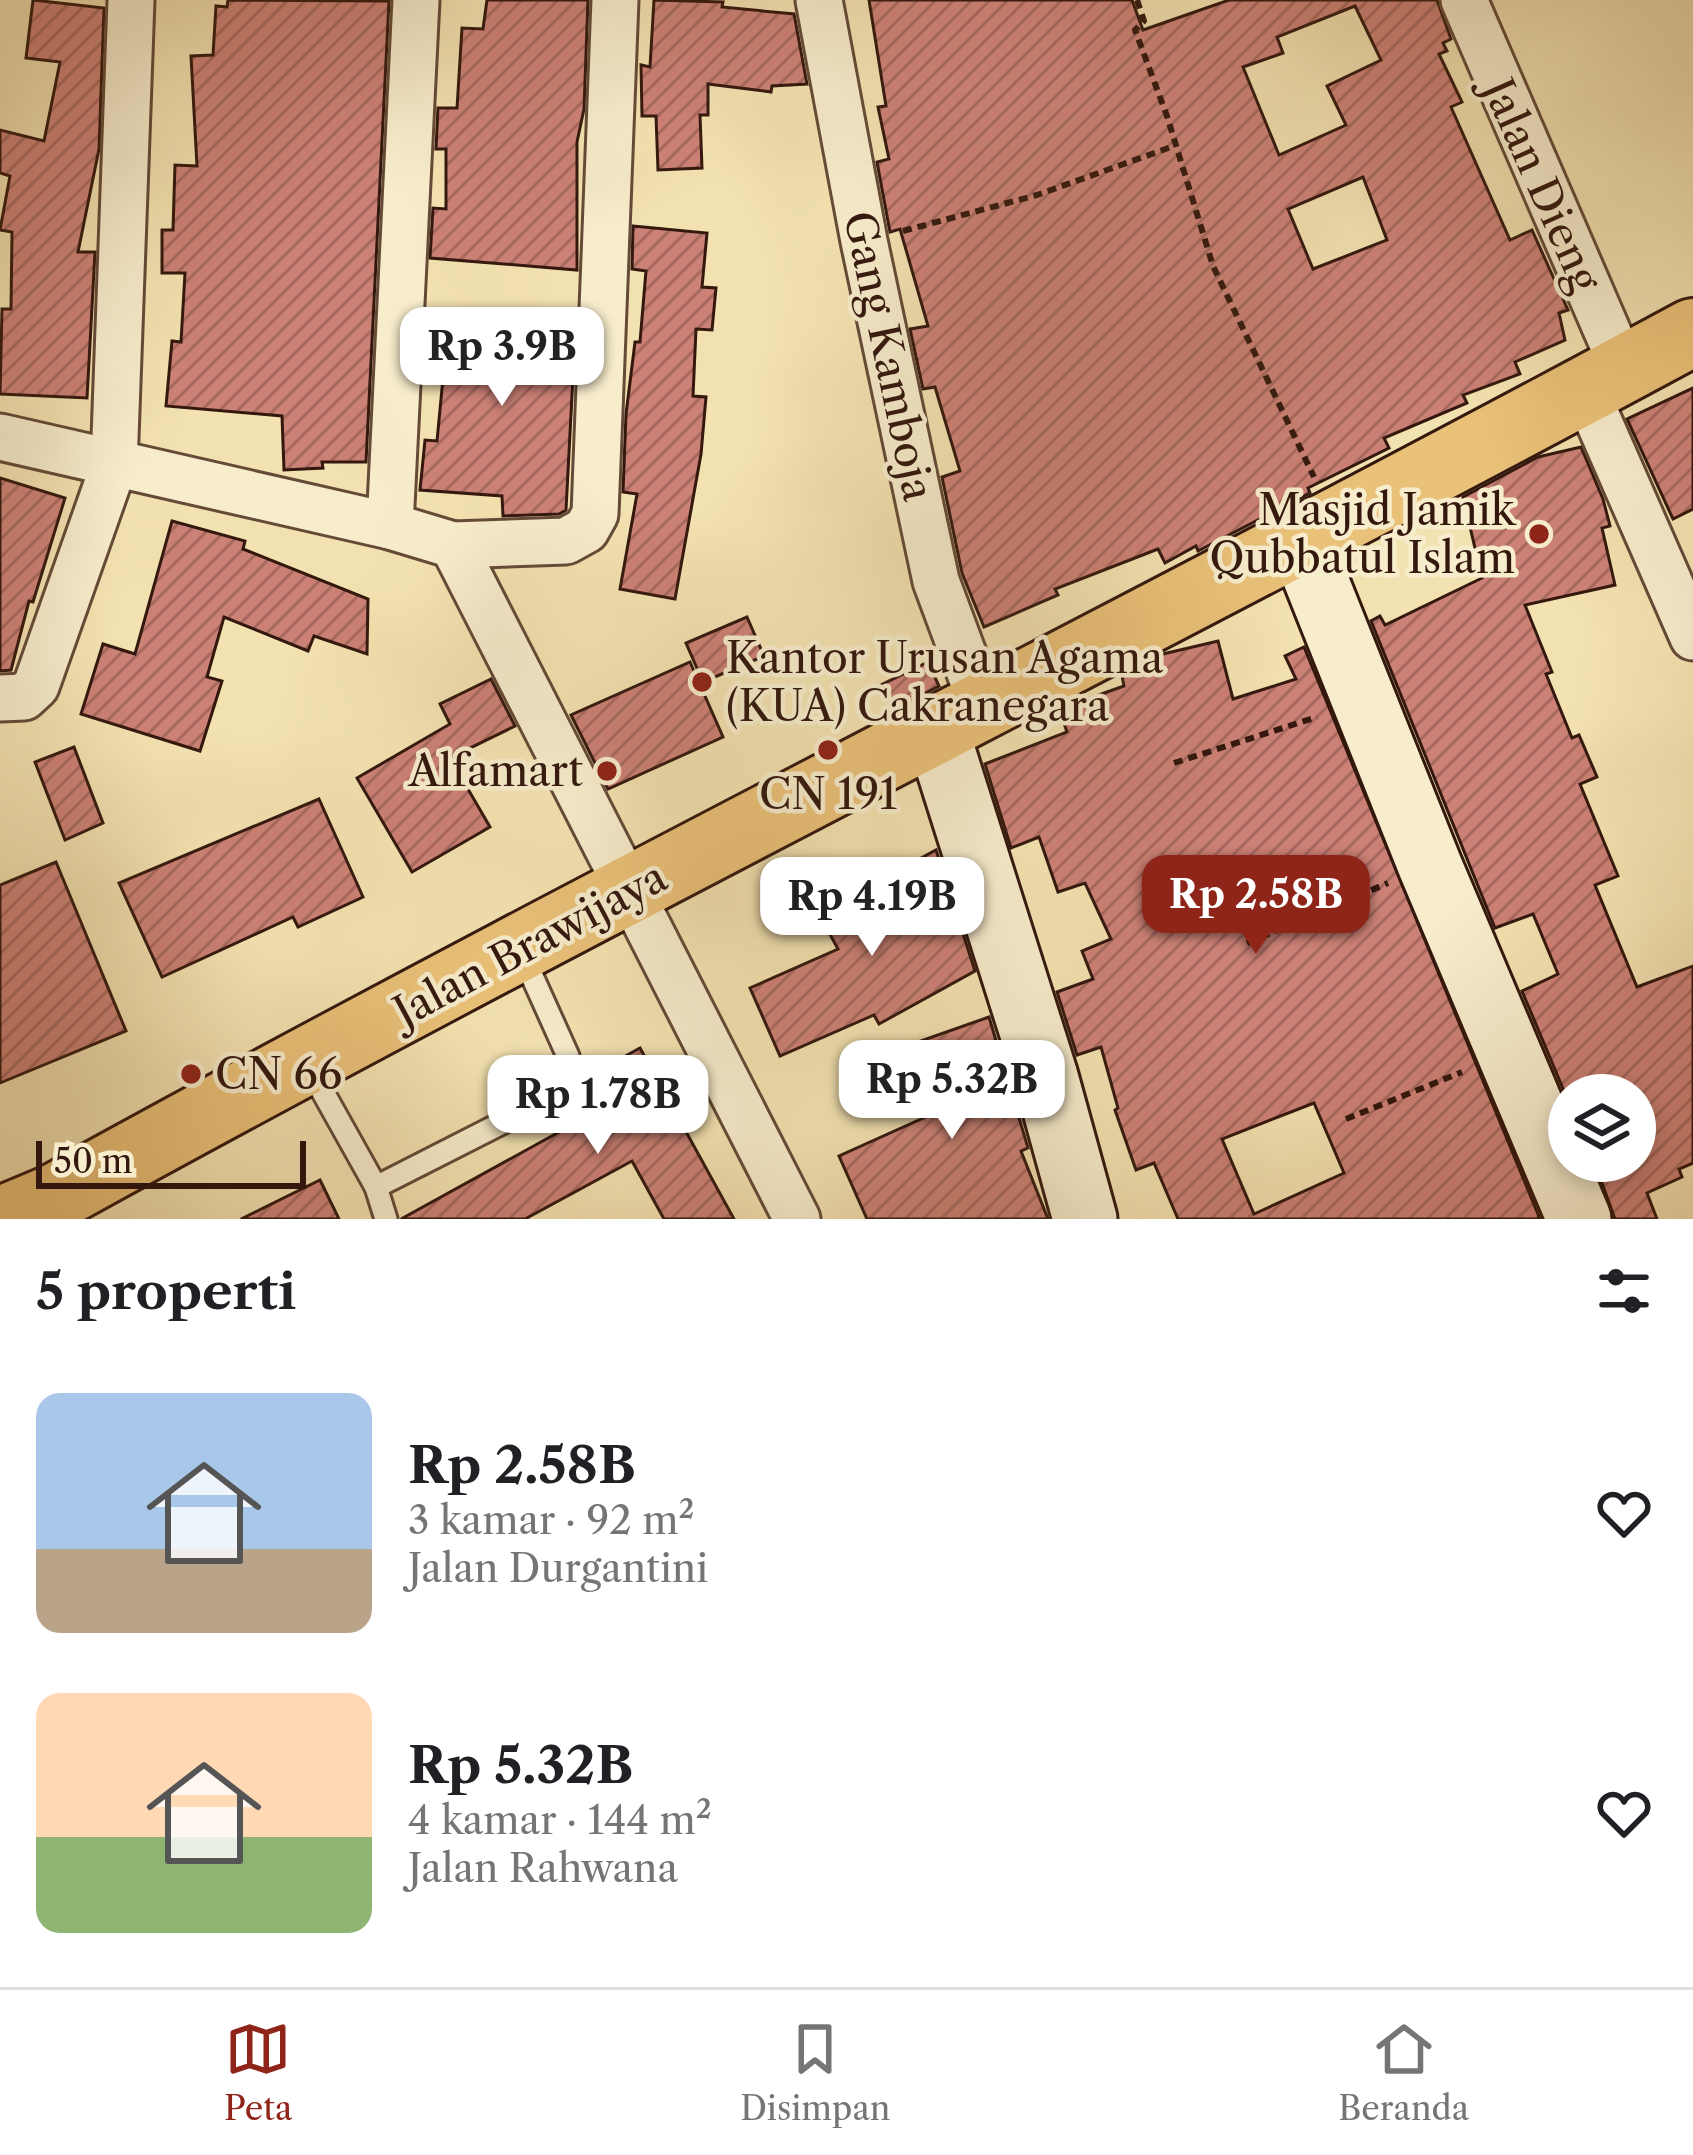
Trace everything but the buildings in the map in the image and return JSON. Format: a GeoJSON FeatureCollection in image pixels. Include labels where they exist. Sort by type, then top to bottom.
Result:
{"type":"FeatureCollection","features":[{"type":"Feature","properties":{"kind":"main road","name":"Jalan Brawijaya"},"geometry":{"type":"LineString","coordinates":[[39,1212],[266,1081],[519,946],[1693,332]]}},
{"type":"Feature","properties":{"kind":"street"},"geometry":{"type":"LineString","coordinates":[[0,698],[25,697],[36,686],[114,465],[131,0]]}},
{"type":"Feature","properties":{"kind":"street"},"geometry":{"type":"LineString","coordinates":[[390,526],[416,0]]}},
{"type":"Feature","properties":{"kind":"street"},"geometry":{"type":"LineString","coordinates":[[0,437],[390,526],[453,545],[566,541],[586,530],[595,514],[615,0]]}},
{"type":"Feature","properties":{"kind":"street","name":"Gang Kamboja"},"geometry":{"type":"LineString","coordinates":[[819,0],[960,718]]}},
{"type":"Feature","properties":{"kind":"street","name":"Jalan Dieng"},"geometry":{"type":"LineString","coordinates":[[1464,0],[1693,638]]}},
{"type":"Feature","properties":{"kind":"street"},"geometry":{"type":"LineString","coordinates":[[1318,530],[1366,701],[1579,1219]]}},
{"type":"Feature","properties":{"kind":"street"},"geometry":{"type":"LineString","coordinates":[[453,545],[797,1219]]}},
{"type":"Feature","properties":{"kind":"street"},"geometry":{"type":"LineString","coordinates":[[960,718],[1085,1219]]}},
{"type":"Feature","properties":{"kind":"lane"},"geometry":{"type":"LineString","coordinates":[[376,1187],[555,1096],[566,1084],[568,1056],[519,946]]}},
{"type":"Feature","properties":{"kind":"lane"},"geometry":{"type":"LineString","coordinates":[[307,1063],[376,1187],[386,1219]]}},
{"type":"Feature","properties":{"kind":"path"},"geometry":{"type":"LineString","coordinates":[[1137,0],[1144,22],[1135,30],[1213,266],[1253,356],[1318,530]]}},
{"type":"Feature","properties":{"kind":"path"},"geometry":{"type":"LineString","coordinates":[[864,241],[1037,195],[1174,146]]}},
{"type":"Feature","properties":{"kind":"path"},"geometry":{"type":"LineString","coordinates":[[1174,763],[1366,701]]}},
{"type":"Feature","properties":{"kind":"path"},"geometry":{"type":"LineString","coordinates":[[1247,943],[1430,866]]}},
{"type":"Feature","properties":{"kind":"path"},"geometry":{"type":"LineString","coordinates":[[1346,1119],[1510,1052]]}},
{"type":"Feature","properties":{"kind":"place","name":"Masjid Jamik Qubbatul Islam"},"geometry":{"type":"Point","coordinates":[1539,534]}},
{"type":"Feature","properties":{"kind":"place","name":"Kantor Urusan Agama (KUA) Cakranegara"},"geometry":{"type":"Point","coordinates":[702,682]}},
{"type":"Feature","properties":{"kind":"place","name":"CN 191"},"geometry":{"type":"Point","coordinates":[828,750]}},
{"type":"Feature","properties":{"kind":"place","name":"Alfamart"},"geometry":{"type":"Point","coordinates":[607,771]}},
{"type":"Feature","properties":{"kind":"place","name":"CN 66"},"geometry":{"type":"Point","coordinates":[191,1074]}}]}
